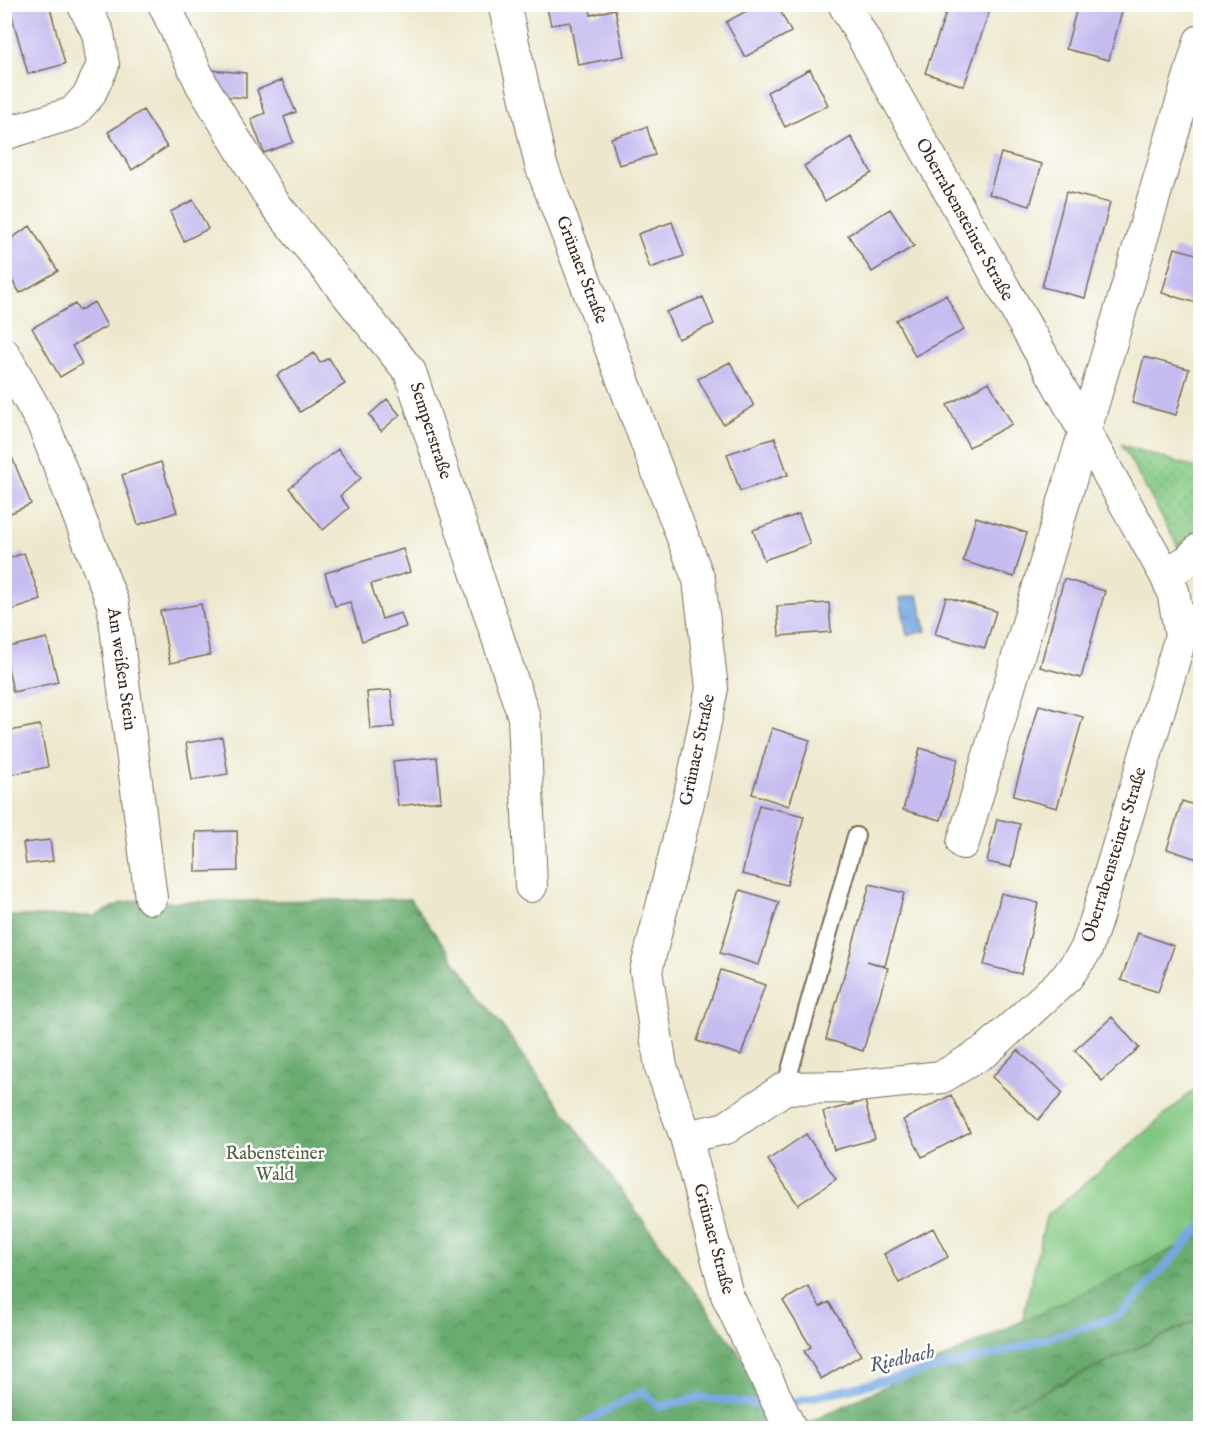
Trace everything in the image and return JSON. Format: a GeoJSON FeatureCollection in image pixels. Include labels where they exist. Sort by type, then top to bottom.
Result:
{"type":"FeatureCollection","features":[{"type":"Feature","properties":{"kind":"street"},"geometry":{"type":"LineString","coordinates":[[4,134],[74,113],[89,95],[103,65],[98,33],[83,4]]}},
{"type":"Feature","properties":{"kind":"street","name":"Semperstraße"},"geometry":{"type":"LineString","coordinates":[[164,4],[202,85],[273,202],[410,372],[524,717],[531,886]]}},
{"type":"Feature","properties":{"kind":"street","name":"Grünaer Straße"},"geometry":{"type":"LineString","coordinates":[[504,4],[541,165],[699,580],[712,688],[692,786],[646,971],[661,1067],[686,1137],[727,1295],[790,1428]]}},
{"type":"Feature","properties":{"kind":"street","name":"Oberrabensteiner Straße"},"geometry":{"type":"LineString","coordinates":[[785,1088],[847,1087],[942,1077],[987,1050],[1067,976],[1086,950],[1191,638],[1165,574],[1084,435],[844,4]]}},
{"type":"Feature","properties":{"kind":"street"},"geometry":{"type":"LineString","coordinates":[[963,843],[1200,41]]}},
{"type":"Feature","properties":{"kind":"street","name":"Am weißen Stein"},"geometry":{"type":"LineString","coordinates":[[4,354],[44,426],[113,604],[152,898]]}},
{"type":"Feature","properties":{"kind":"street"},"geometry":{"type":"LineString","coordinates":[[1165,574],[1188,561],[1200,549]]}},
{"type":"Feature","properties":{"kind":"street"},"geometry":{"type":"LineString","coordinates":[[686,1137],[726,1128],[785,1088]]}},
{"type":"Feature","properties":{"kind":"lane"},"geometry":{"type":"LineString","coordinates":[[785,1088],[856,836]]}},
{"type":"Feature","properties":{"kind":"green space"},"geometry":{"type":"Polygon","coordinates":[[[1122,445],[1200,469],[1200,534],[1181,552],[1122,445]]]}},
{"type":"Feature","properties":{"kind":"green space","name":"Rabensteiner Wald"},"geometry":{"type":"Polygon","coordinates":[[[151,898],[167,902],[410,899],[781,1411],[790,1428],[5,1428],[5,916],[96,916],[121,903],[151,898]]]}},
{"type":"Feature","properties":{"kind":"green space"},"geometry":{"type":"Polygon","coordinates":[[[1200,1085],[1200,1236],[1022,1322],[1046,1217],[1200,1085]]]}},
{"type":"Feature","properties":{"kind":"green space"},"geometry":{"type":"Polygon","coordinates":[[[1200,1236],[1200,1318],[1010,1407],[1200,1319],[1200,1428],[805,1428],[804,1425],[1200,1236]]]}},
{"type":"Feature","properties":{"kind":"water"},"geometry":{"type":"Polygon","coordinates":[[[918,595],[926,631],[907,635],[900,598],[918,595]]]}},
{"type":"Feature","properties":{"kind":"building"},"geometry":{"type":"Polygon","coordinates":[[[27,4],[49,4],[65,64],[28,74],[10,9],[27,4]]]}},
{"type":"Feature","properties":{"kind":"building"},"geometry":{"type":"Polygon","coordinates":[[[546,4],[589,4],[591,15],[615,9],[624,56],[578,65],[570,22],[551,25],[546,4]]]}},
{"type":"Feature","properties":{"kind":"building"},"geometry":{"type":"Polygon","coordinates":[[[759,4],[777,4],[791,32],[745,57],[726,22],[759,4]]]}},
{"type":"Feature","properties":{"kind":"building"},"geometry":{"type":"Polygon","coordinates":[[[949,4],[992,4],[964,86],[925,73],[949,4]]]}},
{"type":"Feature","properties":{"kind":"building"},"geometry":{"type":"Polygon","coordinates":[[[1078,4],[1124,4],[1109,60],[1066,49],[1078,4]]]}},
{"type":"Feature","properties":{"kind":"building"},"geometry":{"type":"Polygon","coordinates":[[[810,69],[828,105],[785,127],[767,92],[810,69]]]}},
{"type":"Feature","properties":{"kind":"building"},"geometry":{"type":"Polygon","coordinates":[[[210,70],[246,73],[246,98],[219,96],[210,70]]]}},
{"type":"Feature","properties":{"kind":"building"},"geometry":{"type":"Polygon","coordinates":[[[282,80],[296,112],[284,117],[293,142],[264,153],[251,119],[265,113],[257,90],[282,80]]]}},
{"type":"Feature","properties":{"kind":"building"},"geometry":{"type":"Polygon","coordinates":[[[143,110],[167,147],[132,170],[108,132],[143,110]]]}},
{"type":"Feature","properties":{"kind":"building"},"geometry":{"type":"Polygon","coordinates":[[[647,127],[655,155],[619,165],[611,138],[647,127]]]}},
{"type":"Feature","properties":{"kind":"building"},"geometry":{"type":"Polygon","coordinates":[[[851,137],[872,173],[825,201],[804,166],[851,137]]]}},
{"type":"Feature","properties":{"kind":"building"},"geometry":{"type":"Polygon","coordinates":[[[1001,153],[1042,164],[1030,206],[989,194],[1001,153]]]}},
{"type":"Feature","properties":{"kind":"building"},"geometry":{"type":"Polygon","coordinates":[[[1066,192],[1110,203],[1085,298],[1042,287],[1066,192]]]}},
{"type":"Feature","properties":{"kind":"building"},"geometry":{"type":"Polygon","coordinates":[[[193,200],[208,229],[184,241],[170,212],[193,200]]]}},
{"type":"Feature","properties":{"kind":"building"},"geometry":{"type":"Polygon","coordinates":[[[890,209],[914,246],[872,272],[848,235],[890,209]]]}},
{"type":"Feature","properties":{"kind":"building"},"geometry":{"type":"Polygon","coordinates":[[[672,222],[684,256],[650,268],[638,234],[672,222]]]}},
{"type":"Feature","properties":{"kind":"building"},"geometry":{"type":"Polygon","coordinates":[[[30,226],[58,271],[20,293],[4,268],[4,243],[30,226]]]}},
{"type":"Feature","properties":{"kind":"building"},"geometry":{"type":"Polygon","coordinates":[[[1175,248],[1200,255],[1200,304],[1162,293],[1175,248]]]}},
{"type":"Feature","properties":{"kind":"building"},"geometry":{"type":"Polygon","coordinates":[[[946,295],[964,330],[915,356],[896,320],[946,295]]]}},
{"type":"Feature","properties":{"kind":"building"},"geometry":{"type":"Polygon","coordinates":[[[703,297],[714,324],[678,339],[666,312],[703,297]]]}},
{"type":"Feature","properties":{"kind":"building"},"geometry":{"type":"Polygon","coordinates":[[[94,302],[107,326],[72,346],[82,364],[60,377],[32,328],[75,304],[79,311],[94,302]]]}},
{"type":"Feature","properties":{"kind":"building"},"geometry":{"type":"Polygon","coordinates":[[[314,353],[320,363],[329,358],[345,384],[300,412],[277,375],[314,353]]]}},
{"type":"Feature","properties":{"kind":"building"},"geometry":{"type":"Polygon","coordinates":[[[1144,357],[1189,369],[1176,415],[1132,403],[1144,357]]]}},
{"type":"Feature","properties":{"kind":"building"},"geometry":{"type":"Polygon","coordinates":[[[730,362],[754,406],[723,424],[698,379],[730,362]]]}},
{"type":"Feature","properties":{"kind":"building"},"geometry":{"type":"Polygon","coordinates":[[[989,382],[1012,424],[969,447],[947,405],[989,382]]]}},
{"type":"Feature","properties":{"kind":"building"},"geometry":{"type":"Polygon","coordinates":[[[387,399],[400,415],[381,431],[369,415],[387,399]]]}},
{"type":"Feature","properties":{"kind":"building"},"geometry":{"type":"Polygon","coordinates":[[[775,438],[788,475],[740,491],[727,454],[775,438]]]}},
{"type":"Feature","properties":{"kind":"building"},"geometry":{"type":"Polygon","coordinates":[[[338,449],[361,478],[340,496],[349,508],[323,530],[289,488],[338,449]]]}},
{"type":"Feature","properties":{"kind":"building"},"geometry":{"type":"Polygon","coordinates":[[[12,457],[31,504],[4,516],[4,460],[12,457]]]}},
{"type":"Feature","properties":{"kind":"building"},"geometry":{"type":"Polygon","coordinates":[[[161,462],[177,512],[138,525],[122,475],[161,462]]]}},
{"type":"Feature","properties":{"kind":"building"},"geometry":{"type":"Polygon","coordinates":[[[799,514],[810,544],[764,560],[753,530],[799,514]]]}},
{"type":"Feature","properties":{"kind":"building"},"geometry":{"type":"Polygon","coordinates":[[[976,517],[1027,533],[1014,577],[963,561],[976,517]]]}},
{"type":"Feature","properties":{"kind":"building"},"geometry":{"type":"Polygon","coordinates":[[[403,549],[410,572],[371,584],[382,619],[401,613],[406,627],[362,641],[350,602],[335,606],[325,573],[403,549]]]}},
{"type":"Feature","properties":{"kind":"building"},"geometry":{"type":"Polygon","coordinates":[[[24,553],[41,600],[4,613],[4,560],[24,553]]]}},
{"type":"Feature","properties":{"kind":"building"},"geometry":{"type":"Polygon","coordinates":[[[1064,579],[1105,591],[1081,678],[1040,667],[1064,579]]]}},
{"type":"Feature","properties":{"kind":"building"},"geometry":{"type":"Polygon","coordinates":[[[946,597],[996,611],[985,648],[935,634],[946,597]]]}},
{"type":"Feature","properties":{"kind":"building"},"geometry":{"type":"Polygon","coordinates":[[[829,603],[831,632],[779,636],[777,606],[829,603]]]}},
{"type":"Feature","properties":{"kind":"building"},"geometry":{"type":"Polygon","coordinates":[[[201,604],[210,655],[170,663],[160,611],[201,604]]]}},
{"type":"Feature","properties":{"kind":"building"},"geometry":{"type":"Polygon","coordinates":[[[47,638],[58,682],[13,692],[4,648],[47,638]]]}},
{"type":"Feature","properties":{"kind":"building"},"geometry":{"type":"Polygon","coordinates":[[[391,690],[394,727],[370,729],[367,692],[391,690]]]}},
{"type":"Feature","properties":{"kind":"building"},"geometry":{"type":"Polygon","coordinates":[[[1039,705],[1083,717],[1057,808],[1013,796],[1039,705]]]}},
{"type":"Feature","properties":{"kind":"building"},"geometry":{"type":"Polygon","coordinates":[[[40,725],[48,767],[4,776],[4,732],[40,725]]]}},
{"type":"Feature","properties":{"kind":"building"},"geometry":{"type":"Polygon","coordinates":[[[772,728],[810,740],[789,806],[752,794],[772,728]]]}},
{"type":"Feature","properties":{"kind":"building"},"geometry":{"type":"Polygon","coordinates":[[[222,737],[228,774],[192,780],[186,743],[222,737]]]}},
{"type":"Feature","properties":{"kind":"building"},"geometry":{"type":"Polygon","coordinates":[[[920,748],[958,759],[941,820],[903,810],[920,748]]]}},
{"type":"Feature","properties":{"kind":"building"},"geometry":{"type":"Polygon","coordinates":[[[437,757],[441,801],[398,806],[393,761],[437,757]]]}},
{"type":"Feature","properties":{"kind":"building"},"geometry":{"type":"Polygon","coordinates":[[[1182,801],[1200,807],[1200,860],[1167,849],[1182,801]]]}},
{"type":"Feature","properties":{"kind":"building"},"geometry":{"type":"Polygon","coordinates":[[[759,805],[804,816],[787,885],[742,874],[759,805]]]}},
{"type":"Feature","properties":{"kind":"building"},"geometry":{"type":"Polygon","coordinates":[[[997,819],[1020,824],[1011,867],[987,862],[997,819]]]}},
{"type":"Feature","properties":{"kind":"building"},"geometry":{"type":"Polygon","coordinates":[[[237,831],[238,871],[196,872],[196,832],[237,831]]]}},
{"type":"Feature","properties":{"kind":"building"},"geometry":{"type":"Polygon","coordinates":[[[50,840],[53,861],[26,864],[23,843],[50,840]]]}},
{"type":"Feature","properties":{"kind":"building"},"geometry":{"type":"Polygon","coordinates":[[[870,884],[904,893],[885,966],[867,961],[888,968],[863,1051],[826,1039],[870,884]]]}},
{"type":"Feature","properties":{"kind":"building"},"geometry":{"type":"Polygon","coordinates":[[[740,890],[779,902],[759,965],[720,953],[740,890]]]}},
{"type":"Feature","properties":{"kind":"building"},"geometry":{"type":"Polygon","coordinates":[[[1001,893],[1038,903],[1021,974],[984,965],[1001,893]]]}},
{"type":"Feature","properties":{"kind":"building"},"geometry":{"type":"Polygon","coordinates":[[[1138,933],[1174,946],[1158,992],[1121,980],[1138,933]]]}},
{"type":"Feature","properties":{"kind":"building"},"geometry":{"type":"Polygon","coordinates":[[[721,970],[765,985],[741,1055],[697,1041],[721,970]]]}},
{"type":"Feature","properties":{"kind":"building"},"geometry":{"type":"Polygon","coordinates":[[[1112,1017],[1139,1048],[1102,1081],[1075,1050],[1112,1017]]]}},
{"type":"Feature","properties":{"kind":"building"},"geometry":{"type":"Polygon","coordinates":[[[1018,1050],[1063,1093],[1038,1120],[992,1077],[1018,1050]]]}},
{"type":"Feature","properties":{"kind":"building"},"geometry":{"type":"Polygon","coordinates":[[[951,1095],[970,1132],[922,1157],[903,1120],[951,1095]]]}},
{"type":"Feature","properties":{"kind":"building"},"geometry":{"type":"Polygon","coordinates":[[[865,1101],[875,1139],[834,1150],[823,1112],[865,1101]]]}},
{"type":"Feature","properties":{"kind":"building"},"geometry":{"type":"Polygon","coordinates":[[[806,1134],[836,1179],[798,1205],[768,1160],[806,1134]]]}},
{"type":"Feature","properties":{"kind":"building"},"geometry":{"type":"Polygon","coordinates":[[[933,1228],[948,1257],[899,1283],[884,1254],[933,1228]]]}},
{"type":"Feature","properties":{"kind":"building"},"geometry":{"type":"Polygon","coordinates":[[[808,1286],[820,1307],[829,1302],[861,1355],[821,1379],[804,1351],[811,1347],[783,1301],[808,1286]]]}},
{"type":"Feature","properties":{"kind":"waterway","name":"Riedbach"},"geometry":{"type":"LineString","coordinates":[[784,1404],[1001,1353],[1121,1315],[1200,1228]]}},
{"type":"Feature","properties":{"kind":"waterway","name":"Riedbach"},"geometry":{"type":"LineString","coordinates":[[584,1423],[643,1391],[659,1407],[700,1397],[771,1406]]}}]}
